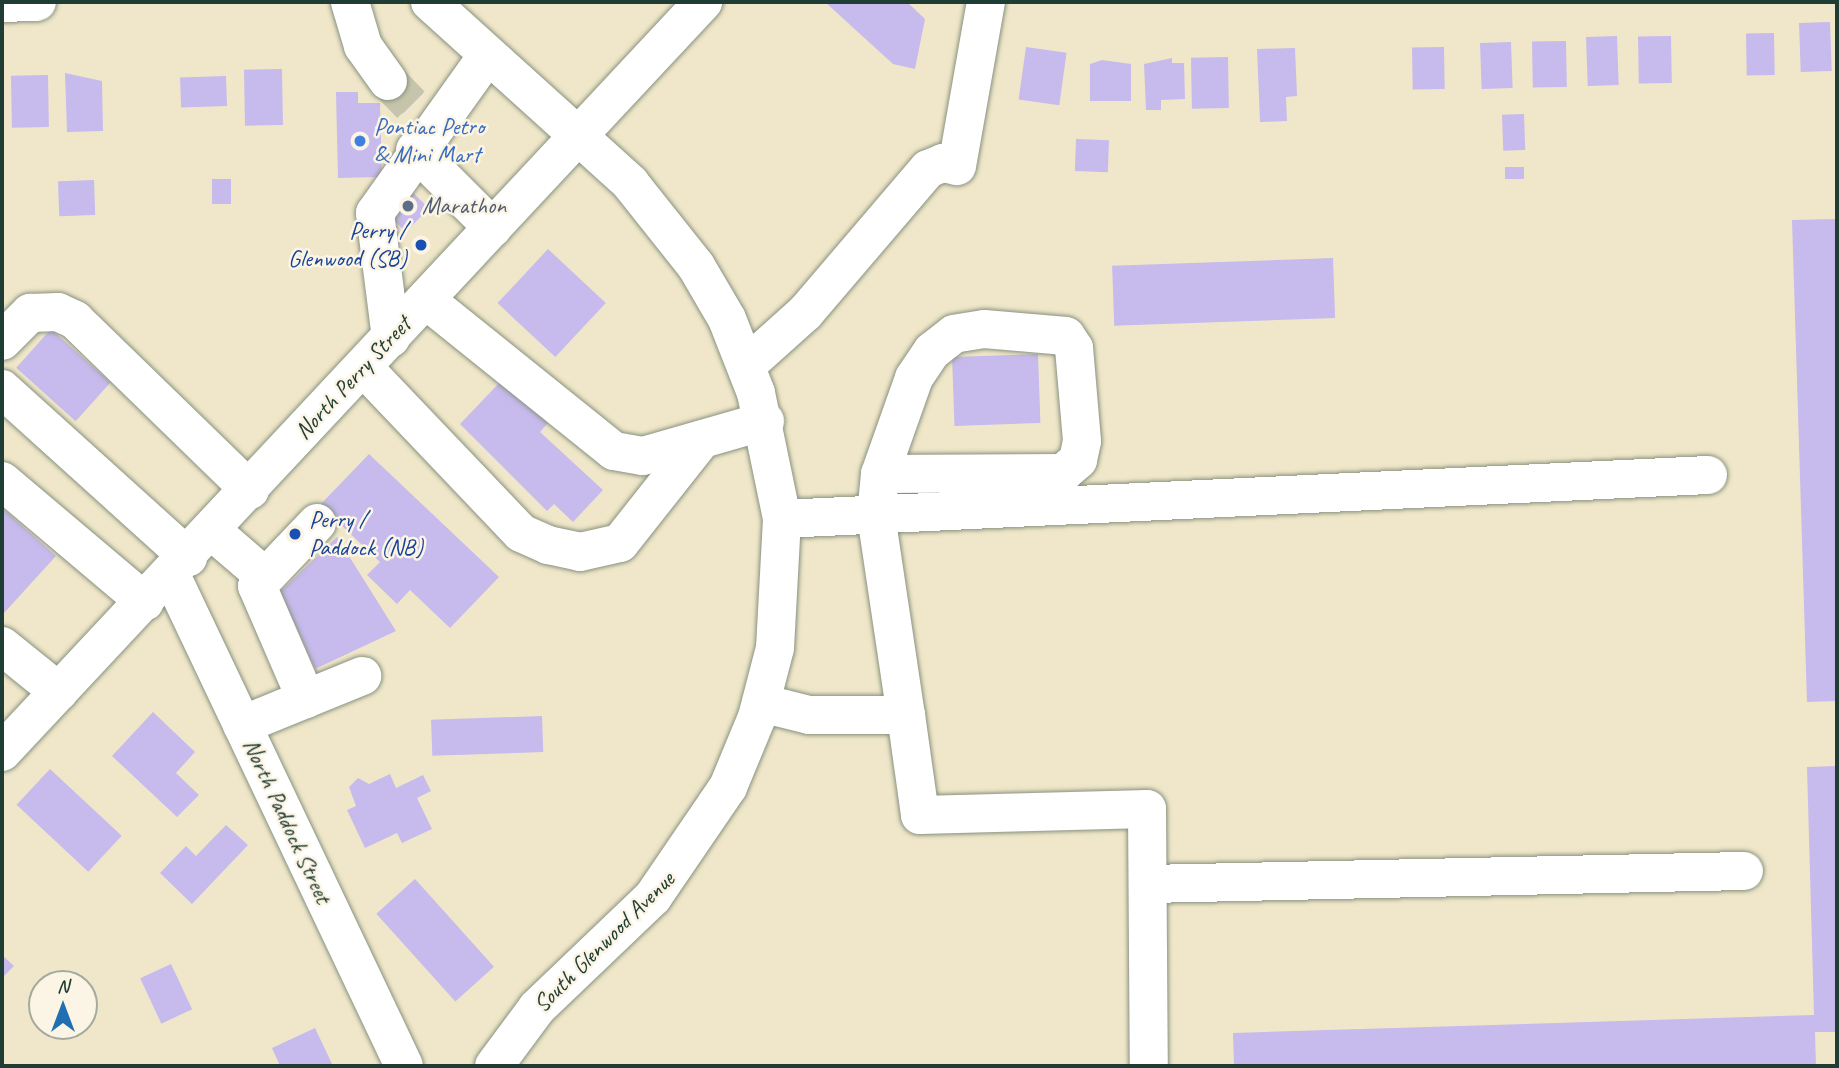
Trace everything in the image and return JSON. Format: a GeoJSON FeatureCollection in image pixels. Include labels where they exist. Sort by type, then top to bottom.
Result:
{"type":"FeatureCollection","features":[{"type":"Feature","properties":{"kind":"street"},"geometry":{"type":"LineString","coordinates":[[2,3],[37,2]]}},
{"type":"Feature","properties":{"kind":"street"},"geometry":{"type":"LineString","coordinates":[[350,2],[363,46],[493,228]]}},
{"type":"Feature","properties":{"kind":"street","name":"South Glenwood Avenue"},"geometry":{"type":"LineString","coordinates":[[430,2],[577,138],[630,183],[681,244],[747,365],[765,421],[782,519],[778,626],[761,703],[728,787],[678,867],[537,1008],[494,1066]]}},
{"type":"Feature","properties":{"kind":"street","name":"North Perry Street"},"geometry":{"type":"LineString","coordinates":[[2,752],[190,554],[703,2]]}},
{"type":"Feature","properties":{"kind":"street"},"geometry":{"type":"LineString","coordinates":[[747,365],[806,313],[928,169],[957,166],[986,2]]}},
{"type":"Feature","properties":{"kind":"street"},"geometry":{"type":"LineString","coordinates":[[391,338],[375,213],[412,115],[487,56]]}},
{"type":"Feature","properties":{"kind":"street"},"geometry":{"type":"LineString","coordinates":[[426,300],[614,451],[643,456],[765,421]]}},
{"type":"Feature","properties":{"kind":"street"},"geometry":{"type":"LineString","coordinates":[[2,341],[30,313],[58,312],[75,320],[250,489]]}},
{"type":"Feature","properties":{"kind":"street"},"geometry":{"type":"LineString","coordinates":[[880,474],[1063,473],[1078,460],[1082,441],[1074,348],[1066,336],[984,328],[954,334],[932,351],[914,378],[880,474],[876,515],[920,814],[1147,809],[1149,1066]]}},
{"type":"Feature","properties":{"kind":"street"},"geometry":{"type":"LineString","coordinates":[[363,367],[521,533],[548,545],[580,552],[620,543],[702,439]]}},
{"type":"Feature","properties":{"kind":"street"},"geometry":{"type":"LineString","coordinates":[[2,389],[190,554],[262,574]]}},
{"type":"Feature","properties":{"kind":"street"},"geometry":{"type":"LineString","coordinates":[[782,519],[1708,475]]}},
{"type":"Feature","properties":{"kind":"street"},"geometry":{"type":"LineString","coordinates":[[2,481],[145,602]]}},
{"type":"Feature","properties":{"kind":"street"},"geometry":{"type":"LineString","coordinates":[[306,699],[258,598],[262,574],[317,523]]}},
{"type":"Feature","properties":{"kind":"street","name":"North Paddock Street"},"geometry":{"type":"LineString","coordinates":[[190,554],[242,725],[404,1066]]}},
{"type":"Feature","properties":{"kind":"street"},"geometry":{"type":"LineString","coordinates":[[2,646],[59,692]]}},
{"type":"Feature","properties":{"kind":"street"},"geometry":{"type":"LineString","coordinates":[[242,725],[362,676]]}},
{"type":"Feature","properties":{"kind":"street"},"geometry":{"type":"LineString","coordinates":[[761,703],[809,715],[906,715]]}},
{"type":"Feature","properties":{"kind":"street"},"geometry":{"type":"LineString","coordinates":[[1148,884],[1744,871]]}},
{"type":"Feature","properties":{"kind":"building"},"geometry":{"type":"Polygon","coordinates":[[[825,2],[907,2],[925,19],[915,69],[893,64],[825,2]]]}},
{"type":"Feature","properties":{"kind":"building"},"geometry":{"type":"Polygon","coordinates":[[[1830,22],[1832,71],[1801,72],[1799,23],[1830,22]]]}},
{"type":"Feature","properties":{"kind":"building"},"geometry":{"type":"Polygon","coordinates":[[[1746,33],[1774,33],[1775,75],[1747,75],[1746,33]]]}},
{"type":"Feature","properties":{"kind":"building"},"geometry":{"type":"Polygon","coordinates":[[[1617,36],[1619,85],[1588,86],[1586,37],[1617,36]]]}},
{"type":"Feature","properties":{"kind":"building"},"geometry":{"type":"Polygon","coordinates":[[[1671,36],[1672,83],[1639,84],[1638,37],[1671,36]]]}},
{"type":"Feature","properties":{"kind":"building"},"geometry":{"type":"Polygon","coordinates":[[[1566,41],[1567,87],[1533,88],[1532,42],[1566,41]]]}},
{"type":"Feature","properties":{"kind":"building"},"geometry":{"type":"Polygon","coordinates":[[[1511,42],[1513,88],[1482,89],[1480,43],[1511,42]]]}},
{"type":"Feature","properties":{"kind":"building"},"geometry":{"type":"Polygon","coordinates":[[[1026,47],[1067,53],[1059,105],[1019,99],[1026,47]]]}},
{"type":"Feature","properties":{"kind":"building"},"geometry":{"type":"Polygon","coordinates":[[[1444,47],[1445,89],[1413,90],[1412,48],[1444,47]]]}},
{"type":"Feature","properties":{"kind":"building"},"geometry":{"type":"Polygon","coordinates":[[[1295,48],[1297,96],[1286,97],[1287,121],[1260,122],[1257,49],[1295,48]]]}},
{"type":"Feature","properties":{"kind":"building"},"geometry":{"type":"Polygon","coordinates":[[[1228,57],[1229,108],[1192,109],[1191,58],[1228,57]]]}},
{"type":"Feature","properties":{"kind":"building"},"geometry":{"type":"Polygon","coordinates":[[[1172,58],[1172,63],[1184,63],[1185,99],[1161,100],[1161,110],[1146,110],[1144,64],[1172,58]]]}},
{"type":"Feature","properties":{"kind":"building"},"geometry":{"type":"Polygon","coordinates":[[[1102,60],[1131,64],[1131,101],[1090,101],[1090,64],[1102,60]]]}},
{"type":"Feature","properties":{"kind":"building"},"geometry":{"type":"Polygon","coordinates":[[[282,69],[283,125],[245,126],[244,70],[282,69]]]}},
{"type":"Feature","properties":{"kind":"building"},"geometry":{"type":"Polygon","coordinates":[[[400,70],[423,93],[403,114],[379,91],[400,70]]]}},
{"type":"Feature","properties":{"kind":"building"},"geometry":{"type":"Polygon","coordinates":[[[65,73],[102,81],[103,131],[67,132],[65,73]]]}},
{"type":"Feature","properties":{"kind":"building"},"geometry":{"type":"Polygon","coordinates":[[[48,75],[49,127],[12,128],[11,76],[48,75]]]}},
{"type":"Feature","properties":{"kind":"building"},"geometry":{"type":"Polygon","coordinates":[[[226,76],[227,106],[181,108],[180,78],[226,76]]]}},
{"type":"Feature","properties":{"kind":"building"},"geometry":{"type":"Polygon","coordinates":[[[336,92],[358,92],[358,103],[380,103],[382,177],[338,178],[336,92]]]}},
{"type":"Feature","properties":{"kind":"building"},"geometry":{"type":"Polygon","coordinates":[[[1524,114],[1525,150],[1503,151],[1502,115],[1524,114]]]}},
{"type":"Feature","properties":{"kind":"building"},"geometry":{"type":"Polygon","coordinates":[[[1076,139],[1109,140],[1108,172],[1075,171],[1076,139]]]}},
{"type":"Feature","properties":{"kind":"building"},"geometry":{"type":"Polygon","coordinates":[[[1505,167],[1524,167],[1524,179],[1505,179],[1505,167]]]}},
{"type":"Feature","properties":{"kind":"building"},"geometry":{"type":"Polygon","coordinates":[[[212,179],[231,179],[231,204],[212,204],[212,179]]]}},
{"type":"Feature","properties":{"kind":"building"},"geometry":{"type":"Polygon","coordinates":[[[94,180],[95,215],[59,216],[58,181],[94,180]]]}},
{"type":"Feature","properties":{"kind":"building"},"geometry":{"type":"Polygon","coordinates":[[[408,188],[429,208],[406,232],[385,212],[408,188]]]}},
{"type":"Feature","properties":{"kind":"building"},"geometry":{"type":"Polygon","coordinates":[[[1837,219],[1837,701],[1807,702],[1792,220],[1837,219]]]}},
{"type":"Feature","properties":{"kind":"building"},"geometry":{"type":"Polygon","coordinates":[[[548,249],[606,303],[555,357],[498,303],[548,249]]]}},
{"type":"Feature","properties":{"kind":"building"},"geometry":{"type":"Polygon","coordinates":[[[1333,258],[1335,318],[1114,326],[1112,266],[1333,258]]]}},
{"type":"Feature","properties":{"kind":"building"},"geometry":{"type":"Polygon","coordinates":[[[51,329],[110,383],[76,421],[16,368],[51,329]]]}},
{"type":"Feature","properties":{"kind":"building"},"geometry":{"type":"Polygon","coordinates":[[[1038,354],[1040,423],[954,426],[952,357],[1038,354]]]}},
{"type":"Feature","properties":{"kind":"building"},"geometry":{"type":"Polygon","coordinates":[[[502,380],[548,423],[540,432],[603,490],[573,522],[554,504],[547,511],[460,424],[502,380]]]}},
{"type":"Feature","properties":{"kind":"building"},"geometry":{"type":"Polygon","coordinates":[[[369,454],[499,577],[450,628],[410,590],[397,604],[367,575],[380,562],[320,505],[369,454]]]}},
{"type":"Feature","properties":{"kind":"building"},"geometry":{"type":"Polygon","coordinates":[[[2,508],[56,556],[4,613],[2,612],[2,508]]]}},
{"type":"Feature","properties":{"kind":"building"},"geometry":{"type":"Polygon","coordinates":[[[337,537],[396,631],[315,669],[280,592],[337,537]]]}},
{"type":"Feature","properties":{"kind":"building"},"geometry":{"type":"Polygon","coordinates":[[[153,712],[195,752],[176,773],[199,795],[177,817],[112,756],[153,712]]]}},
{"type":"Feature","properties":{"kind":"building"},"geometry":{"type":"Polygon","coordinates":[[[542,716],[543,752],[432,756],[431,720],[542,716]]]}},
{"type":"Feature","properties":{"kind":"building"},"geometry":{"type":"Polygon","coordinates":[[[1837,766],[1837,1032],[1815,1032],[1816,1066],[1234,1066],[1233,1033],[1814,1015],[1807,767],[1837,766]]]}},
{"type":"Feature","properties":{"kind":"building"},"geometry":{"type":"Polygon","coordinates":[[[50,769],[122,836],[88,872],[17,805],[50,769]]]}},
{"type":"Feature","properties":{"kind":"building"},"geometry":{"type":"Polygon","coordinates":[[[390,774],[396,788],[423,775],[431,791],[417,798],[432,829],[402,843],[397,833],[365,848],[347,810],[356,806],[349,787],[358,778],[369,784],[390,774]]]}},
{"type":"Feature","properties":{"kind":"building"},"geometry":{"type":"Polygon","coordinates":[[[226,825],[248,845],[192,904],[160,873],[186,846],[196,856],[226,825]]]}},
{"type":"Feature","properties":{"kind":"building"},"geometry":{"type":"Polygon","coordinates":[[[415,879],[494,967],[455,1001],[376,914],[415,879]]]}},
{"type":"Feature","properties":{"kind":"building"},"geometry":{"type":"Polygon","coordinates":[[[2,955],[14,966],[2,978],[2,955]]]}},
{"type":"Feature","properties":{"kind":"building"},"geometry":{"type":"Polygon","coordinates":[[[171,964],[192,1009],[161,1024],[140,978],[171,964]]]}},
{"type":"Feature","properties":{"kind":"building"},"geometry":{"type":"Polygon","coordinates":[[[315,1028],[333,1066],[280,1066],[272,1048],[315,1028]]]}},
{"type":"Feature","properties":{"kind":"tunnel"},"geometry":{"type":"LineString","coordinates":[[388,81],[411,105]]}},
{"type":"Feature","properties":{"kind":"place","name":"Pontiac Petro & Mini Mart"},"geometry":{"type":"Point","coordinates":[360,141]}},
{"type":"Feature","properties":{"kind":"place","name":"Marathon"},"geometry":{"type":"Point","coordinates":[408,206]}},
{"type":"Feature","properties":{"kind":"place","name":"Perry / Glenwood (SB)"},"geometry":{"type":"Point","coordinates":[421,245]}},
{"type":"Feature","properties":{"kind":"place","name":"Perry / Paddock (NB)"},"geometry":{"type":"Point","coordinates":[295,534]}}]}
